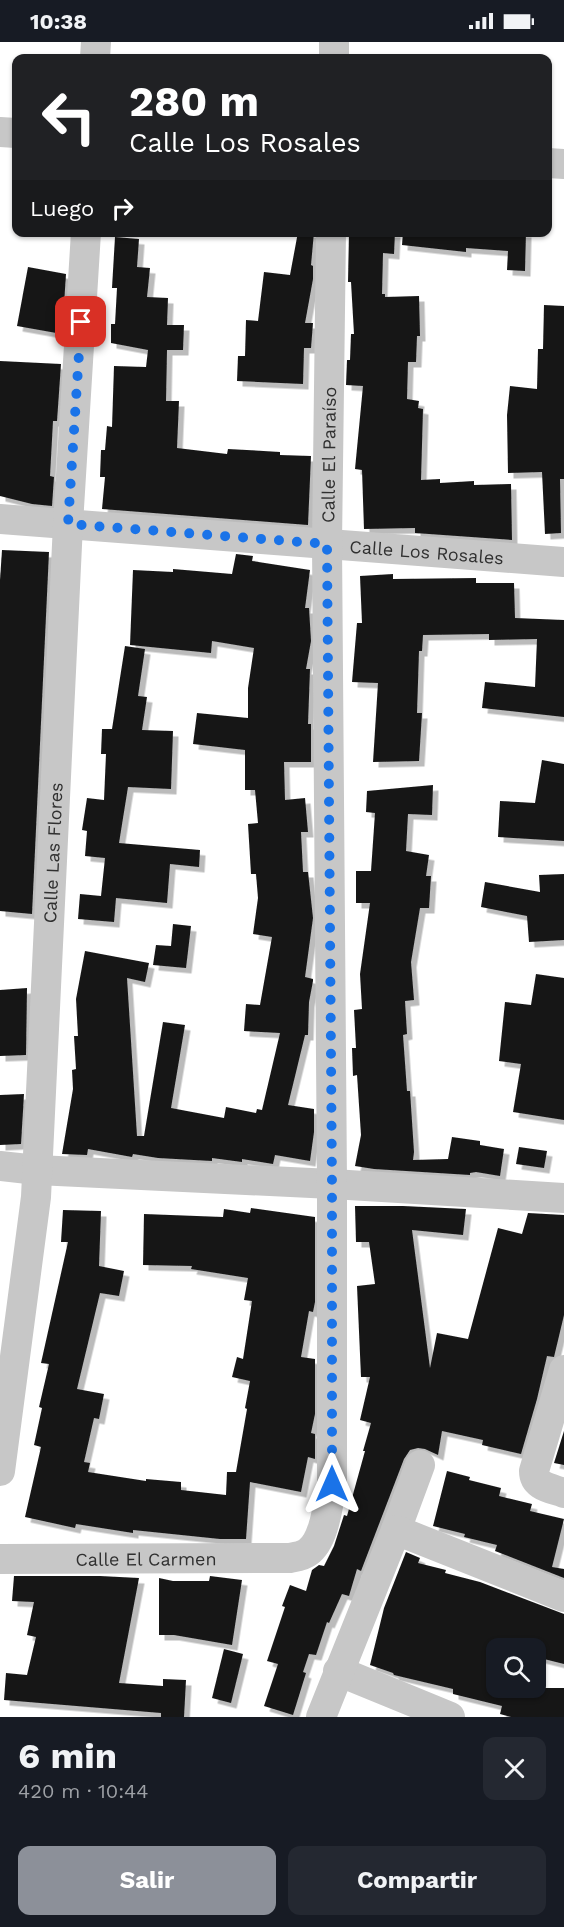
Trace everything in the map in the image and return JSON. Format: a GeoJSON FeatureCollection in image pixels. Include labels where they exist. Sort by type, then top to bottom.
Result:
{"type":"FeatureCollection","features":[{"type":"Feature","properties":{"kind":"street","name":"Calle Las Flores"},"geometry":{"type":"LineString","coordinates":[[0,1471],[36,1197],[68,524],[86,237]]}},
{"type":"Feature","properties":{"kind":"street","name":"Calle El Paraíso"},"geometry":{"type":"LineString","coordinates":[[290,1558],[307,1553],[318,1543],[332,1484],[327,544],[331,237]]}},
{"type":"Feature","properties":{"kind":"street","name":"Calle Los Rosales"},"geometry":{"type":"LineString","coordinates":[[0,519],[564,562]]}},
{"type":"Feature","properties":{"kind":"street"},"geometry":{"type":"LineString","coordinates":[[0,1166],[37,1170],[564,1198]]}},
{"type":"Feature","properties":{"kind":"street"},"geometry":{"type":"LineString","coordinates":[[551,1488],[534,1479],[534,1471],[564,1370]]}},
{"type":"Feature","properties":{"kind":"street"},"geometry":{"type":"LineString","coordinates":[[321,1717],[420,1465]]}},
{"type":"Feature","properties":{"kind":"street"},"geometry":{"type":"LineString","coordinates":[[396,1530],[564,1597]]}},
{"type":"Feature","properties":{"kind":"street","name":"Calle El Carmen"},"geometry":{"type":"LineString","coordinates":[[0,1559],[290,1558]]}},
{"type":"Feature","properties":{"kind":"street"},"geometry":{"type":"LineString","coordinates":[[338,1671],[450,1717]]}},
{"type":"Feature","properties":{"kind":"building"},"geometry":{"type":"Polygon","coordinates":[[[115,237],[139,239],[137,267],[150,268],[147,297],[168,298],[167,325],[184,325],[183,350],[167,350],[166,401],[179,401],[177,448],[227,454],[228,449],[311,456],[308,525],[102,509],[105,477],[100,477],[101,450],[105,450],[107,426],[112,427],[114,366],[146,367],[148,350],[111,343],[111,324],[115,324],[117,288],[112,288],[115,237]]]}},
{"type":"Feature","properties":{"kind":"building"},"geometry":{"type":"Polygon","coordinates":[[[297,237],[314,237],[311,265],[313,266],[313,279],[305,323],[313,323],[311,348],[304,348],[303,384],[237,381],[238,356],[245,356],[246,320],[258,321],[264,272],[290,275],[297,237]]]}},
{"type":"Feature","properties":{"kind":"building"},"geometry":{"type":"Polygon","coordinates":[[[349,237],[395,237],[394,254],[383,253],[382,294],[385,294],[385,297],[419,296],[420,336],[417,336],[416,362],[408,362],[407,399],[419,401],[418,408],[423,409],[421,480],[440,479],[440,483],[474,481],[474,485],[511,484],[512,540],[415,533],[415,528],[364,529],[362,470],[355,469],[363,386],[346,385],[351,334],[354,334],[351,282],[348,282],[349,237]]]}},
{"type":"Feature","properties":{"kind":"building"},"geometry":{"type":"Polygon","coordinates":[[[403,237],[526,237],[525,271],[507,270],[508,251],[466,248],[466,252],[402,245],[403,237]]]}},
{"type":"Feature","properties":{"kind":"building"},"geometry":{"type":"Polygon","coordinates":[[[28,267],[66,274],[62,334],[17,326],[28,267]]]}},
{"type":"Feature","properties":{"kind":"building"},"geometry":{"type":"Polygon","coordinates":[[[544,305],[564,306],[564,479],[560,479],[561,533],[545,534],[542,472],[508,473],[507,415],[510,386],[537,389],[538,349],[543,349],[544,305]]]}},
{"type":"Feature","properties":{"kind":"building"},"geometry":{"type":"Polygon","coordinates":[[[0,361],[61,364],[57,421],[53,421],[50,476],[54,477],[52,506],[32,504],[0,496],[0,361]]]}},
{"type":"Feature","properties":{"kind":"building"},"geometry":{"type":"Polygon","coordinates":[[[2,550],[49,552],[32,914],[0,911],[0,580],[2,550]]]}},
{"type":"Feature","properties":{"kind":"building"},"geometry":{"type":"Polygon","coordinates":[[[236,554],[253,556],[252,561],[310,570],[305,608],[309,608],[311,641],[306,669],[310,669],[308,724],[311,724],[311,762],[284,762],[285,800],[305,798],[308,832],[301,832],[303,872],[308,872],[313,918],[305,977],[313,981],[309,1002],[308,1035],[305,1035],[288,1105],[314,1109],[310,1161],[275,1155],[273,1164],[242,1159],[242,1162],[212,1158],[212,1161],[133,1154],[132,1157],[88,1149],[87,1155],[62,1154],[73,1089],[72,1070],[76,1069],[74,1036],[78,1036],[76,999],[85,951],[149,963],[145,982],[127,978],[137,1136],[144,1136],[163,1022],[185,1025],[171,1108],[224,1118],[226,1107],[256,1113],[257,1109],[262,1110],[280,1033],[244,1031],[246,1004],[260,1005],[272,937],[253,934],[258,898],[256,874],[251,874],[248,824],[258,823],[255,790],[245,790],[245,750],[193,744],[197,713],[248,718],[248,688],[254,648],[212,641],[211,653],[130,645],[133,570],[173,572],[173,569],[232,574],[236,554]]]}},
{"type":"Feature","properties":{"kind":"building"},"geometry":{"type":"Polygon","coordinates":[[[393,574],[393,579],[476,578],[476,583],[514,583],[515,618],[564,620],[564,717],[482,708],[485,682],[535,687],[537,639],[489,640],[489,634],[423,635],[422,651],[419,651],[417,713],[422,713],[419,761],[373,762],[378,683],[352,682],[357,623],[362,623],[360,576],[393,574]]]}},
{"type":"Feature","properties":{"kind":"building"},"geometry":{"type":"Polygon","coordinates":[[[125,646],[145,649],[138,696],[147,697],[142,730],[173,731],[171,789],[128,787],[119,843],[200,850],[199,867],[170,864],[167,903],[116,898],[114,922],[78,919],[80,894],[101,896],[105,858],[85,856],[87,831],[82,830],[87,798],[104,800],[106,754],[101,754],[102,729],[112,729],[125,646]]]}},
{"type":"Feature","properties":{"kind":"building"},"geometry":{"type":"Polygon","coordinates":[[[542,760],[564,764],[564,841],[498,837],[500,801],[535,803],[542,760]]]}},
{"type":"Feature","properties":{"kind":"building"},"geometry":{"type":"Polygon","coordinates":[[[433,785],[432,815],[408,814],[406,851],[429,855],[426,876],[431,876],[429,908],[420,908],[411,962],[414,1000],[405,1001],[407,1034],[403,1035],[407,1091],[410,1091],[413,1160],[448,1159],[452,1137],[480,1141],[480,1145],[504,1149],[500,1176],[476,1172],[470,1175],[355,1166],[361,1135],[357,1075],[353,1076],[352,1048],[356,1048],[354,1010],[362,1009],[360,974],[370,903],[356,903],[356,871],[371,871],[375,813],[366,812],[367,791],[433,785]]]}},
{"type":"Feature","properties":{"kind":"building"},"geometry":{"type":"Polygon","coordinates":[[[564,874],[564,940],[529,942],[527,916],[481,907],[485,882],[540,892],[539,875],[564,874]]]}},
{"type":"Feature","properties":{"kind":"building"},"geometry":{"type":"Polygon","coordinates":[[[173,924],[191,926],[186,968],[153,965],[156,945],[171,946],[173,924]]]}},
{"type":"Feature","properties":{"kind":"building"},"geometry":{"type":"Polygon","coordinates":[[[536,974],[564,978],[564,1120],[513,1112],[521,1064],[499,1061],[505,1002],[531,1005],[536,974]]]}},
{"type":"Feature","properties":{"kind":"building"},"geometry":{"type":"Polygon","coordinates":[[[27,988],[26,1055],[0,1056],[0,990],[27,988]]]}},
{"type":"Feature","properties":{"kind":"building"},"geometry":{"type":"Polygon","coordinates":[[[24,1094],[21,1144],[0,1145],[0,1095],[24,1094]]]}},
{"type":"Feature","properties":{"kind":"building"},"geometry":{"type":"Polygon","coordinates":[[[519,1147],[547,1151],[544,1168],[516,1164],[519,1147]]]}},
{"type":"Feature","properties":{"kind":"building"},"geometry":{"type":"Polygon","coordinates":[[[355,1206],[466,1209],[463,1235],[412,1230],[430,1368],[437,1333],[468,1339],[498,1228],[522,1234],[528,1213],[564,1215],[564,1315],[554,1357],[547,1356],[521,1454],[482,1445],[483,1440],[442,1431],[438,1455],[425,1449],[410,1450],[404,1459],[361,1571],[357,1569],[349,1596],[342,1594],[329,1623],[327,1622],[316,1655],[309,1654],[303,1672],[306,1673],[293,1715],[264,1706],[278,1664],[267,1661],[290,1585],[306,1591],[312,1570],[319,1565],[324,1566],[334,1546],[344,1515],[347,1516],[371,1423],[360,1420],[370,1377],[361,1377],[357,1286],[375,1284],[369,1242],[356,1242],[355,1206]]]}},
{"type":"Feature","properties":{"kind":"building"},"geometry":{"type":"Polygon","coordinates":[[[251,1208],[315,1217],[315,1302],[313,1312],[309,1311],[301,1357],[315,1359],[315,1414],[311,1433],[315,1434],[315,1459],[308,1457],[301,1492],[250,1482],[246,1539],[220,1539],[133,1530],[133,1533],[76,1524],[75,1528],[25,1517],[41,1447],[34,1445],[42,1408],[39,1407],[49,1364],[41,1363],[68,1242],[61,1242],[63,1210],[101,1211],[99,1266],[124,1271],[119,1296],[100,1293],[77,1389],[104,1394],[99,1419],[94,1418],[84,1462],[90,1463],[88,1472],[146,1481],[146,1479],[181,1482],[181,1490],[226,1495],[227,1472],[236,1472],[250,1381],[232,1377],[237,1357],[243,1359],[252,1301],[244,1300],[248,1278],[191,1269],[192,1266],[143,1265],[144,1214],[223,1217],[224,1209],[250,1213],[251,1208]]]}},
{"type":"Feature","properties":{"kind":"building"},"geometry":{"type":"Polygon","coordinates":[[[564,1431],[564,1465],[554,1463],[564,1431]]]}},
{"type":"Feature","properties":{"kind":"building"},"geometry":{"type":"Polygon","coordinates":[[[447,1471],[470,1477],[469,1480],[501,1488],[499,1496],[532,1504],[530,1511],[564,1519],[552,1567],[564,1569],[564,1578],[495,1551],[497,1545],[433,1526],[447,1471]]]}},
{"type":"Feature","properties":{"kind":"building"},"geometry":{"type":"Polygon","coordinates":[[[406,1552],[420,1558],[418,1563],[446,1570],[445,1573],[480,1582],[564,1614],[564,1664],[546,1660],[546,1638],[486,1638],[486,1698],[546,1698],[546,1688],[564,1688],[564,1717],[511,1717],[500,1714],[502,1706],[453,1694],[453,1689],[394,1675],[370,1665],[384,1608],[406,1552]]]}},
{"type":"Feature","properties":{"kind":"building"},"geometry":{"type":"Polygon","coordinates":[[[14,1576],[139,1578],[119,1683],[163,1686],[163,1679],[186,1680],[184,1717],[161,1717],[161,1713],[4,1700],[6,1673],[27,1675],[36,1637],[27,1635],[34,1602],[12,1601],[14,1576]]]}},
{"type":"Feature","properties":{"kind":"building"},"geometry":{"type":"Polygon","coordinates":[[[210,1576],[242,1580],[232,1645],[174,1635],[159,1635],[159,1578],[173,1581],[209,1581],[210,1576]]]}},
{"type":"Feature","properties":{"kind":"building"},"geometry":{"type":"Polygon","coordinates":[[[224,1649],[243,1654],[231,1703],[212,1698],[224,1649]]]}},
{"type":"Feature","properties":{"kind":"route"},"geometry":{"type":"LineString","coordinates":[[81,322],[68,524],[327,544],[332,1484]]}}]}
